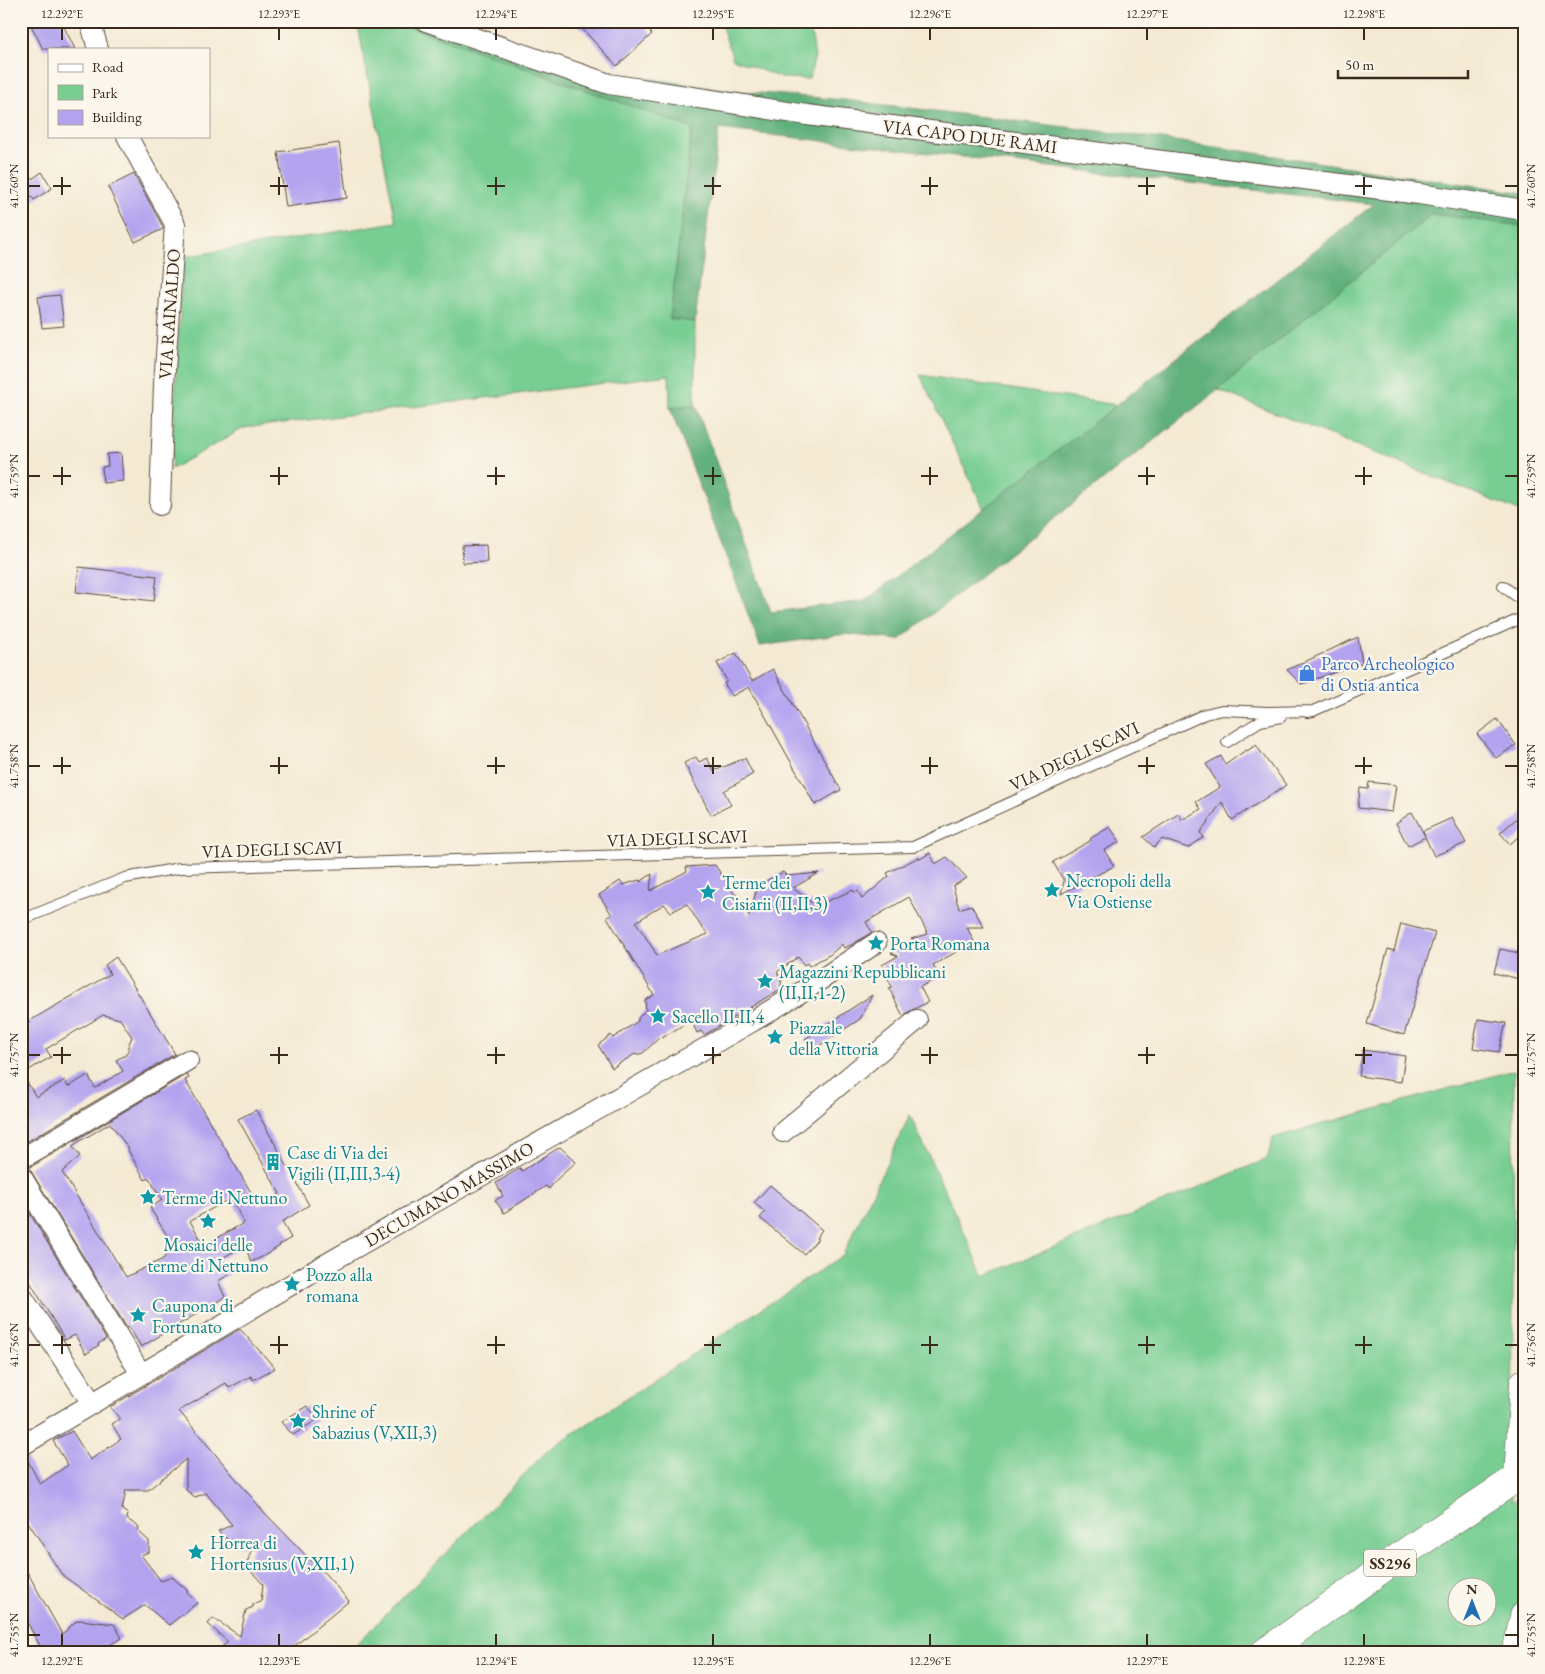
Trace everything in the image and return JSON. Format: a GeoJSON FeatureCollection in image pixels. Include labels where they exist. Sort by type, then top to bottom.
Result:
{"type":"FeatureCollection","features":[{"type":"Feature","properties":{"kind":"main road"},"geometry":{"type":"LineString","coordinates":[[1521,1475],[1524,1383]]}},
{"type":"Feature","properties":{"kind":"main road","name":"SS296"},"geometry":{"type":"LineString","coordinates":[[1264,1653],[1413,1547],[1521,1475]]}},
{"type":"Feature","properties":{"kind":"main road"},"geometry":{"type":"LineString","coordinates":[[1516,1653],[1524,1616]]}},
{"type":"Feature","properties":{"kind":"street"},"geometry":{"type":"LineString","coordinates":[[90,21],[98,48]]}},
{"type":"Feature","properties":{"kind":"street","name":"VIA CAPO DUE RAMI"},"geometry":{"type":"LineString","coordinates":[[426,21],[610,84],[807,116],[1419,194],[1524,210]]}},
{"type":"Feature","properties":{"kind":"street","name":"VIA RAINALDO"},"geometry":{"type":"LineString","coordinates":[[128,138],[175,224],[164,384],[160,505]]}},
{"type":"Feature","properties":{"kind":"street","name":"DECUMANO MASSIMO"},"geometry":{"type":"LineString","coordinates":[[21,1446],[314,1271],[753,1021],[808,988],[876,943]]}},
{"type":"Feature","properties":{"kind":"street"},"geometry":{"type":"LineString","coordinates":[[783,1132],[917,1020]]}},
{"type":"Feature","properties":{"kind":"street"},"geometry":{"type":"LineString","coordinates":[[21,1158],[188,1060]]}},
{"type":"Feature","properties":{"kind":"street"},"geometry":{"type":"LineString","coordinates":[[21,1176],[141,1374]]}},
{"type":"Feature","properties":{"kind":"street"},"geometry":{"type":"LineString","coordinates":[[21,1295],[92,1403]]}},
{"type":"Feature","properties":{"kind":"lane"},"geometry":{"type":"LineString","coordinates":[[1503,586],[1524,602]]}},
{"type":"Feature","properties":{"kind":"lane","name":"VIA DEGLI SCAVI"},"geometry":{"type":"LineString","coordinates":[[1227,742],[1260,721],[1313,711],[1524,617]]}},
{"type":"Feature","properties":{"kind":"lane","name":"VIA DEGLI SCAVI"},"geometry":{"type":"LineString","coordinates":[[21,920],[125,878],[180,868],[913,847],[1205,714],[1222,710],[1313,711]]}},
{"type":"Feature","properties":{"kind":"green space"},"geometry":{"type":"Polygon","coordinates":[[[357,21],[394,21],[692,128],[670,319],[695,322],[695,404],[670,408],[669,375],[244,428],[171,469],[183,257],[396,222],[357,21]]]}},
{"type":"Feature","properties":{"kind":"green space"},"geometry":{"type":"Polygon","coordinates":[[[394,21],[456,21],[599,71],[724,90],[845,100],[1148,137],[1524,193],[1524,226],[1432,214],[1218,390],[899,640],[845,634],[760,646],[670,408],[695,404],[771,612],[865,601],[1374,204],[719,129],[695,322],[670,319],[692,128],[394,21]]]}},
{"type":"Feature","properties":{"kind":"green space"},"geometry":{"type":"Polygon","coordinates":[[[720,21],[803,21],[812,36],[815,57],[809,79],[781,78],[733,59],[720,21]]]}},
{"type":"Feature","properties":{"kind":"green space"},"geometry":{"type":"Polygon","coordinates":[[[1432,214],[1524,226],[1524,513],[1218,390],[1432,214]]]}},
{"type":"Feature","properties":{"kind":"green space"},"geometry":{"type":"Polygon","coordinates":[[[920,375],[1117,405],[984,509],[920,375]]]}},
{"type":"Feature","properties":{"kind":"green space"},"geometry":{"type":"Polygon","coordinates":[[[1514,1070],[1512,1502],[1524,1494],[1524,1653],[348,1653],[548,1450],[843,1255],[910,1115],[984,1276],[1267,1159],[1273,1138],[1514,1070]]]}},
{"type":"Feature","properties":{"kind":"building"},"geometry":{"type":"Polygon","coordinates":[[[29,21],[61,21],[74,48],[43,49],[29,21]]]}},
{"type":"Feature","properties":{"kind":"building"},"geometry":{"type":"Polygon","coordinates":[[[575,21],[640,21],[652,34],[617,66],[575,21]]]}},
{"type":"Feature","properties":{"kind":"building"},"geometry":{"type":"Polygon","coordinates":[[[339,143],[347,198],[286,207],[278,152],[339,143]]]}},
{"type":"Feature","properties":{"kind":"building"},"geometry":{"type":"Polygon","coordinates":[[[42,172],[52,188],[34,200],[23,185],[42,172]]]}},
{"type":"Feature","properties":{"kind":"building"},"geometry":{"type":"Polygon","coordinates":[[[134,174],[163,227],[163,229],[135,242],[108,187],[134,174]]]}},
{"type":"Feature","properties":{"kind":"building"},"geometry":{"type":"Polygon","coordinates":[[[60,295],[64,326],[42,328],[38,297],[60,295]]]}},
{"type":"Feature","properties":{"kind":"building"},"geometry":{"type":"Polygon","coordinates":[[[121,453],[123,481],[103,483],[102,467],[108,466],[107,454],[121,453]]]}},
{"type":"Feature","properties":{"kind":"building"},"geometry":{"type":"Polygon","coordinates":[[[486,545],[487,562],[463,563],[462,546],[486,545]]]}},
{"type":"Feature","properties":{"kind":"building"},"geometry":{"type":"Polygon","coordinates":[[[79,567],[157,576],[154,601],[76,592],[79,567]]]}},
{"type":"Feature","properties":{"kind":"building"},"geometry":{"type":"Polygon","coordinates":[[[1358,637],[1362,663],[1301,684],[1287,670],[1358,637]]]}},
{"type":"Feature","properties":{"kind":"building"},"geometry":{"type":"Polygon","coordinates":[[[736,653],[752,681],[773,669],[841,790],[815,805],[749,687],[732,696],[724,683],[727,681],[717,663],[736,653]]]}},
{"type":"Feature","properties":{"kind":"building"},"geometry":{"type":"Polygon","coordinates":[[[1497,719],[1516,745],[1496,758],[1477,734],[1497,719]]]}},
{"type":"Feature","properties":{"kind":"building"},"geometry":{"type":"Polygon","coordinates":[[[1256,745],[1286,785],[1232,820],[1222,802],[1200,833],[1204,837],[1188,848],[1162,839],[1154,847],[1143,837],[1178,814],[1182,819],[1180,821],[1201,809],[1196,802],[1220,787],[1206,764],[1221,756],[1225,765],[1256,745]]]}},
{"type":"Feature","properties":{"kind":"building"},"geometry":{"type":"Polygon","coordinates":[[[696,757],[699,762],[707,758],[714,771],[745,758],[753,774],[724,791],[731,805],[711,815],[684,763],[696,757]]]}},
{"type":"Feature","properties":{"kind":"building"},"geometry":{"type":"Polygon","coordinates":[[[1369,782],[1396,785],[1392,812],[1358,808],[1360,788],[1368,789],[1369,782]]]}},
{"type":"Feature","properties":{"kind":"building"},"geometry":{"type":"Polygon","coordinates":[[[1412,812],[1425,836],[1423,831],[1452,818],[1466,843],[1434,856],[1425,837],[1408,846],[1396,823],[1412,812]]]}},
{"type":"Feature","properties":{"kind":"building"},"geometry":{"type":"Polygon","coordinates":[[[1524,812],[1524,832],[1510,844],[1500,833],[1524,812]]]}},
{"type":"Feature","properties":{"kind":"building"},"geometry":{"type":"Polygon","coordinates":[[[1110,827],[1120,842],[1104,850],[1114,866],[1061,894],[1064,881],[1053,862],[1110,827]]]}},
{"type":"Feature","properties":{"kind":"building"},"geometry":{"type":"Polygon","coordinates":[[[930,853],[935,864],[947,857],[967,878],[953,886],[959,909],[971,905],[984,927],[967,927],[974,942],[933,965],[939,977],[920,987],[928,1002],[903,1016],[889,988],[892,987],[882,965],[898,956],[891,953],[912,942],[911,939],[928,934],[909,897],[866,922],[872,932],[853,944],[844,948],[842,944],[831,954],[809,966],[807,963],[804,965],[798,957],[777,972],[782,981],[780,981],[782,984],[780,985],[782,988],[704,1035],[701,1031],[697,1033],[691,1020],[662,1038],[661,1036],[643,1053],[635,1054],[612,1068],[598,1045],[611,1035],[613,1038],[638,1021],[638,1018],[646,1010],[645,1000],[654,995],[607,917],[612,915],[599,895],[620,881],[623,885],[639,880],[640,882],[652,874],[650,891],[687,871],[686,867],[715,865],[749,916],[758,885],[783,872],[787,876],[819,873],[793,888],[816,906],[853,890],[854,892],[858,891],[862,899],[889,876],[887,873],[919,857],[920,859],[930,853]],[[664,904],[636,922],[657,955],[708,934],[687,904],[671,912],[664,904]]]}},
{"type":"Feature","properties":{"kind":"building"},"geometry":{"type":"Polygon","coordinates":[[[1401,924],[1435,933],[1404,1035],[1367,1024],[1388,949],[1394,951],[1401,924]]]}},
{"type":"Feature","properties":{"kind":"building"},"geometry":{"type":"Polygon","coordinates":[[[1500,949],[1524,954],[1524,980],[1494,973],[1500,949]]]}},
{"type":"Feature","properties":{"kind":"building"},"geometry":{"type":"Polygon","coordinates":[[[116,957],[175,1054],[21,1145],[21,1026],[110,974],[105,965],[116,957]],[[103,1015],[46,1049],[51,1057],[22,1074],[36,1097],[65,1080],[68,1087],[88,1075],[95,1088],[123,1071],[116,1060],[126,1055],[132,1037],[120,1019],[103,1015]]]}},
{"type":"Feature","properties":{"kind":"building"},"geometry":{"type":"Polygon","coordinates":[[[872,995],[860,1019],[811,1051],[805,1039],[872,995]]]}},
{"type":"Feature","properties":{"kind":"building"},"geometry":{"type":"Polygon","coordinates":[[[1478,1019],[1506,1023],[1499,1052],[1473,1048],[1478,1019]]]}},
{"type":"Feature","properties":{"kind":"building"},"geometry":{"type":"Polygon","coordinates":[[[1363,1050],[1405,1056],[1401,1082],[1359,1076],[1363,1050]]]}},
{"type":"Feature","properties":{"kind":"building"},"geometry":{"type":"Polygon","coordinates":[[[187,1074],[189,1078],[185,1080],[259,1206],[280,1194],[238,1119],[256,1110],[309,1205],[282,1222],[291,1238],[262,1257],[251,1262],[245,1245],[219,1260],[229,1275],[218,1281],[225,1297],[141,1347],[129,1327],[127,1328],[29,1168],[187,1074]],[[110,1123],[72,1146],[80,1156],[62,1172],[126,1277],[163,1259],[173,1245],[150,1208],[162,1200],[149,1178],[145,1180],[129,1149],[110,1123]],[[231,1198],[190,1221],[204,1245],[244,1223],[231,1198]]]}},
{"type":"Feature","properties":{"kind":"building"},"geometry":{"type":"Polygon","coordinates":[[[560,1147],[576,1162],[549,1189],[546,1186],[504,1213],[495,1200],[503,1196],[496,1183],[520,1168],[522,1171],[560,1147]]]}},
{"type":"Feature","properties":{"kind":"building"},"geometry":{"type":"Polygon","coordinates":[[[770,1185],[822,1230],[816,1238],[818,1239],[804,1254],[760,1218],[765,1212],[754,1203],[770,1185]]]}},
{"type":"Feature","properties":{"kind":"building"},"geometry":{"type":"Polygon","coordinates":[[[21,1199],[106,1339],[86,1354],[75,1335],[65,1340],[21,1267],[21,1199]]]}},
{"type":"Feature","properties":{"kind":"building"},"geometry":{"type":"Polygon","coordinates":[[[240,1329],[275,1368],[253,1380],[251,1376],[229,1388],[226,1383],[179,1411],[264,1512],[321,1569],[349,1601],[286,1653],[214,1653],[228,1642],[208,1624],[213,1618],[240,1636],[246,1610],[253,1607],[253,1604],[261,1602],[263,1584],[246,1566],[253,1546],[235,1546],[218,1531],[232,1525],[206,1493],[195,1497],[186,1490],[186,1459],[148,1490],[126,1490],[122,1510],[128,1514],[127,1519],[139,1527],[138,1531],[149,1541],[149,1552],[141,1555],[161,1581],[172,1577],[187,1590],[197,1603],[169,1625],[145,1605],[123,1619],[62,1575],[21,1511],[21,1458],[26,1457],[40,1484],[68,1465],[53,1441],[72,1431],[90,1460],[121,1439],[112,1424],[120,1419],[110,1407],[240,1329]]]}},
{"type":"Feature","properties":{"kind":"building"},"geometry":{"type":"Polygon","coordinates":[[[307,1406],[318,1419],[293,1435],[281,1422],[307,1406]]]}},
{"type":"Feature","properties":{"kind":"building"},"geometry":{"type":"Polygon","coordinates":[[[21,1561],[62,1634],[80,1620],[114,1624],[122,1638],[95,1653],[44,1653],[21,1611],[21,1561]]]}},
{"type":"Feature","properties":{"kind":"place","name":"Parco Archeologico di Ostia antica"},"geometry":{"type":"Point","coordinates":[1307,673]}},
{"type":"Feature","properties":{"kind":"place","name":"Necropoli della Via Ostiense"},"geometry":{"type":"Point","coordinates":[1052,890]}},
{"type":"Feature","properties":{"kind":"place","name":"Terme dei Cisiarii (II,II,3)"},"geometry":{"type":"Point","coordinates":[708,892]}},
{"type":"Feature","properties":{"kind":"place","name":"Porta Romana"},"geometry":{"type":"Point","coordinates":[876,943]}},
{"type":"Feature","properties":{"kind":"place","name":"Magazzini Repubblicani (II,II,1-2)"},"geometry":{"type":"Point","coordinates":[765,981]}},
{"type":"Feature","properties":{"kind":"place","name":"Sacello II,II,4"},"geometry":{"type":"Point","coordinates":[658,1016]}},
{"type":"Feature","properties":{"kind":"place","name":"Piazzale della Vittoria"},"geometry":{"type":"Point","coordinates":[775,1037]}},
{"type":"Feature","properties":{"kind":"place","name":"Case di Via dei Vigili (II,III,3-4)"},"geometry":{"type":"Point","coordinates":[273,1162]}},
{"type":"Feature","properties":{"kind":"place","name":"Terme di Nettuno"},"geometry":{"type":"Point","coordinates":[148,1197]}},
{"type":"Feature","properties":{"kind":"place","name":"Mosaici delle terme di Nettuno"},"geometry":{"type":"Point","coordinates":[208,1221]}},
{"type":"Feature","properties":{"kind":"place","name":"Pozzo alla romana"},"geometry":{"type":"Point","coordinates":[292,1284]}},
{"type":"Feature","properties":{"kind":"place","name":"Caupona di Fortunato"},"geometry":{"type":"Point","coordinates":[138,1315]}},
{"type":"Feature","properties":{"kind":"place","name":"Shrine of Sabazius (V,XII,3)"},"geometry":{"type":"Point","coordinates":[298,1421]}},
{"type":"Feature","properties":{"kind":"place","name":"Horrea di Hortensius (V,XII,1)"},"geometry":{"type":"Point","coordinates":[196,1552]}}]}
